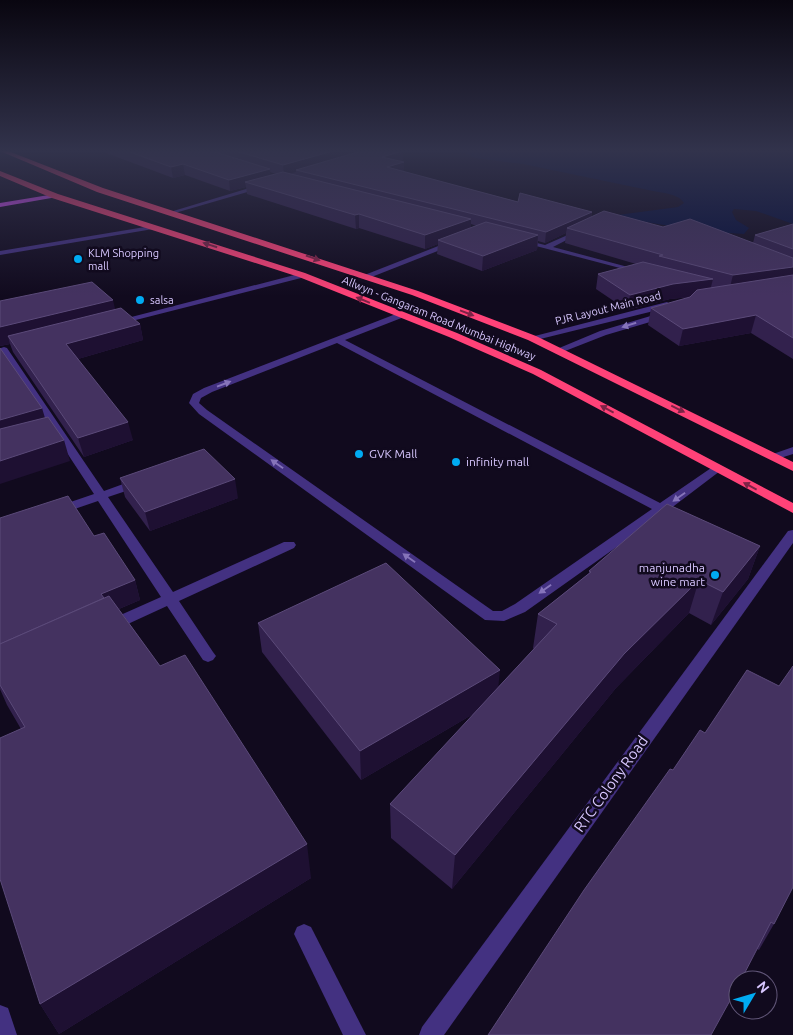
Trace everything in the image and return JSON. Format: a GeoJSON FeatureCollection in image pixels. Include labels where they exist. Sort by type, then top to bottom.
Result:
{"type":"FeatureCollection","features":[{"type":"Feature","properties":{"kind":"highway","name":"Allwyn - Gangaram Road Mumbai Highway"},"geometry":{"type":"LineString","coordinates":[[65,199],[302,275],[537,372],[793,509]]}},
{"type":"Feature","properties":{"kind":"highway","name":"Allwyn - Gangaram Road Mumbai Highway"},"geometry":{"type":"LineString","coordinates":[[131,199],[366,276],[532,338],[793,467]]}},
{"type":"Feature","properties":{"kind":"highway"},"geometry":{"type":"LineString","coordinates":[[241,256],[271,244]]}},
{"type":"Feature","properties":{"kind":"highway"},"geometry":{"type":"LineString","coordinates":[[267,265],[296,253]]}},
{"type":"Feature","properties":{"kind":"main road"},"geometry":{"type":"LineString","coordinates":[[0,205],[35,199]]}},
{"type":"Feature","properties":{"kind":"street"},"geometry":{"type":"LineString","coordinates":[[173,212],[216,199]]}},
{"type":"Feature","properties":{"kind":"street"},"geometry":{"type":"LineString","coordinates":[[0,253],[151,228]]}},
{"type":"Feature","properties":{"kind":"street"},"geometry":{"type":"LineString","coordinates":[[547,247],[588,228]]}},
{"type":"Feature","properties":{"kind":"street"},"geometry":{"type":"LineString","coordinates":[[366,276],[466,239]]}},
{"type":"Feature","properties":{"kind":"street"},"geometry":{"type":"LineString","coordinates":[[511,239],[643,272]]}},
{"type":"Feature","properties":{"kind":"street"},"geometry":{"type":"LineString","coordinates":[[110,324],[302,275]]}},
{"type":"Feature","properties":{"kind":"street","name":"PJR Layout Main Road"},"geometry":{"type":"LineString","coordinates":[[532,338],[680,304]]}},
{"type":"Feature","properties":{"kind":"street","name":"PJR Layout Main Road"},"geometry":{"type":"LineString","coordinates":[[557,351],[603,333],[675,312]]}},
{"type":"Feature","properties":{"kind":"street"},"geometry":{"type":"LineString","coordinates":[[401,315],[208,390],[197,396],[194,403],[490,616],[504,616],[520,608],[718,468]]}},
{"type":"Feature","properties":{"kind":"street"},"geometry":{"type":"LineString","coordinates":[[336,339],[662,509]]}},
{"type":"Feature","properties":{"kind":"street"},"geometry":{"type":"LineString","coordinates":[[6,350],[54,432],[101,496],[208,656]]}},
{"type":"Feature","properties":{"kind":"street"},"geometry":{"type":"LineString","coordinates":[[774,457],[793,450]]}},
{"type":"Feature","properties":{"kind":"street"},"geometry":{"type":"LineString","coordinates":[[46,514],[145,480]]}},
{"type":"Feature","properties":{"kind":"street","name":"RTC Colony Road"},"geometry":{"type":"LineString","coordinates":[[430,1035],[793,534]]}},
{"type":"Feature","properties":{"kind":"street"},"geometry":{"type":"LineString","coordinates":[[98,632],[289,545]]}},
{"type":"Feature","properties":{"kind":"street"},"geometry":{"type":"LineString","coordinates":[[304,934],[355,1035]]}},
{"type":"Feature","properties":{"kind":"street"},"geometry":{"type":"LineString","coordinates":[[0,1016],[6,1035]]}},
{"type":"Feature","properties":{"kind":"shaded area"},"geometry":{"type":"Polygon","coordinates":[[[681,199],[793,199],[793,224],[756,211],[734,209],[732,212],[736,220],[749,228],[744,234],[700,231],[610,216],[678,207],[684,203],[681,199]]]}},
{"type":"Feature","properties":{"kind":"building"},"geometry":{"type":"Polygon","coordinates":[[[303,199],[392,199],[471,219],[425,235],[359,214],[355,215],[303,199]]]}},
{"type":"Feature","properties":{"kind":"building"},"geometry":{"type":"Polygon","coordinates":[[[414,199],[508,199],[518,202],[519,199],[544,199],[592,212],[546,232],[414,199]]]}},
{"type":"Feature","properties":{"kind":"building"},"geometry":{"type":"Polygon","coordinates":[[[604,211],[663,227],[690,219],[793,258],[793,267],[733,275],[659,256],[663,255],[567,228],[604,211]]]}},
{"type":"Feature","properties":{"kind":"building"},"geometry":{"type":"Polygon","coordinates":[[[486,222],[538,235],[483,256],[438,240],[486,222]]]}},
{"type":"Feature","properties":{"kind":"building"},"geometry":{"type":"Polygon","coordinates":[[[793,224],[793,249],[755,235],[793,224]]]}},
{"type":"Feature","properties":{"kind":"building"},"geometry":{"type":"Polygon","coordinates":[[[643,262],[713,279],[673,284],[630,295],[598,274],[643,262]]]}},
{"type":"Feature","properties":{"kind":"building"},"geometry":{"type":"Polygon","coordinates":[[[793,275],[793,338],[756,315],[683,329],[651,308],[690,297],[697,290],[793,275]]]}},
{"type":"Feature","properties":{"kind":"building"},"geometry":{"type":"Polygon","coordinates":[[[92,282],[113,300],[0,327],[0,301],[92,282]]]}},
{"type":"Feature","properties":{"kind":"building"},"geometry":{"type":"Polygon","coordinates":[[[121,308],[140,324],[66,344],[128,422],[78,438],[8,336],[121,308]]]}},
{"type":"Feature","properties":{"kind":"building"},"geometry":{"type":"Polygon","coordinates":[[[0,348],[42,408],[0,420],[0,348]]]}},
{"type":"Feature","properties":{"kind":"building"},"geometry":{"type":"Polygon","coordinates":[[[48,417],[64,440],[0,461],[0,429],[48,417]]]}},
{"type":"Feature","properties":{"kind":"building"},"geometry":{"type":"Polygon","coordinates":[[[204,449],[235,479],[145,512],[120,478],[204,449]]]}},
{"type":"Feature","properties":{"kind":"building"},"geometry":{"type":"Polygon","coordinates":[[[68,496],[94,536],[104,533],[135,580],[101,594],[104,598],[0,644],[0,518],[68,496]]]}},
{"type":"Feature","properties":{"kind":"building"},"geometry":{"type":"Polygon","coordinates":[[[667,504],[760,546],[723,592],[699,580],[624,654],[455,855],[390,804],[557,624],[538,614],[591,572],[589,571],[667,504]]]}},
{"type":"Feature","properties":{"kind":"building"},"geometry":{"type":"Polygon","coordinates":[[[386,563],[500,670],[360,751],[258,623],[386,563]]]}},
{"type":"Feature","properties":{"kind":"building"},"geometry":{"type":"Polygon","coordinates":[[[109,596],[160,666],[185,655],[307,844],[40,1004],[0,879],[0,738],[25,727],[0,685],[0,644],[109,596]]]}},
{"type":"Feature","properties":{"kind":"building"},"geometry":{"type":"Polygon","coordinates":[[[793,666],[793,887],[774,924],[771,922],[746,970],[728,970],[728,1004],[711,1035],[488,1035],[584,890],[670,769],[673,770],[700,730],[705,733],[747,670],[779,686],[793,666]]]}},
{"type":"Feature","properties":{"kind":"place","name":"KLM Shopping mall"},"geometry":{"type":"Point","coordinates":[78,259]}},
{"type":"Feature","properties":{"kind":"place","name":"salsa"},"geometry":{"type":"Point","coordinates":[140,300]}},
{"type":"Feature","properties":{"kind":"place","name":"GVK Mall"},"geometry":{"type":"Point","coordinates":[359,454]}},
{"type":"Feature","properties":{"kind":"place","name":"infinity mall"},"geometry":{"type":"Point","coordinates":[456,462]}},
{"type":"Feature","properties":{"kind":"place","name":"manjunadha wine mart"},"geometry":{"type":"Point","coordinates":[715,575]}}]}
